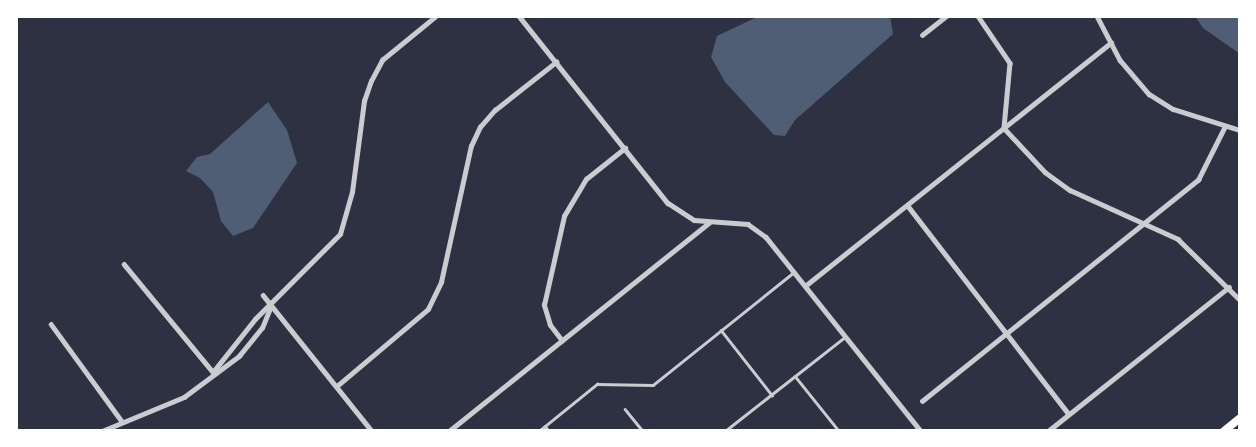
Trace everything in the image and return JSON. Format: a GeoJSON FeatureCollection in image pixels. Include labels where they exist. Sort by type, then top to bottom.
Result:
{"type":"FeatureCollection","features":[{"type":"Feature","properties":{"kind":"highway"},"geometry":{"type":"LineString","coordinates":[[1224,431],[1240,418]]}},
{"type":"Feature","properties":{"kind":"street"},"geometry":{"type":"LineString","coordinates":[[102,431],[122,420],[184,397],[213,372],[271,305],[340,234],[352,192],[364,101],[382,60],[436,16]]}},
{"type":"Feature","properties":{"kind":"street"},"geometry":{"type":"LineString","coordinates":[[520,16],[668,203],[694,220],[709,223],[736,222],[758,229],[921,431]]}},
{"type":"Feature","properties":{"kind":"street"},"geometry":{"type":"LineString","coordinates":[[922,36],[946,16]]}},
{"type":"Feature","properties":{"kind":"street"},"geometry":{"type":"LineString","coordinates":[[978,16],[1006,51],[1010,63],[1004,128],[1045,172],[1070,190],[1146,222],[1178,239],[1229,287],[1240,300]]}},
{"type":"Feature","properties":{"kind":"street"},"geometry":{"type":"LineString","coordinates":[[1098,16],[1110,43],[1133,79],[1149,94],[1174,109],[1240,130]]}},
{"type":"Feature","properties":{"kind":"street"},"geometry":{"type":"LineString","coordinates":[[805,286],[908,206],[1110,43]]}},
{"type":"Feature","properties":{"kind":"street"},"geometry":{"type":"LineString","coordinates":[[337,386],[428,309],[441,282],[469,155],[480,127],[556,62]]}},
{"type":"Feature","properties":{"kind":"street"},"geometry":{"type":"LineString","coordinates":[[922,401],[1198,180],[1224,126]]}},
{"type":"Feature","properties":{"kind":"street"},"geometry":{"type":"LineString","coordinates":[[562,341],[550,325],[544,305],[564,216],[586,179],[625,148]]}},
{"type":"Feature","properties":{"kind":"street"},"geometry":{"type":"LineString","coordinates":[[908,206],[1069,414]]}},
{"type":"Feature","properties":{"kind":"street"},"geometry":{"type":"LineString","coordinates":[[449,431],[709,223]]}},
{"type":"Feature","properties":{"kind":"street"},"geometry":{"type":"LineString","coordinates":[[124,264],[213,372]]}},
{"type":"Feature","properties":{"kind":"street"},"geometry":{"type":"LineString","coordinates":[[1048,431],[1229,287]]}},
{"type":"Feature","properties":{"kind":"street"},"geometry":{"type":"LineString","coordinates":[[263,295],[372,431]]}},
{"type":"Feature","properties":{"kind":"street"},"geometry":{"type":"LineString","coordinates":[[213,372],[239,356],[262,328],[271,305]]}},
{"type":"Feature","properties":{"kind":"street"},"geometry":{"type":"LineString","coordinates":[[50,324],[122,420]]}},
{"type":"Feature","properties":{"kind":"lane"},"geometry":{"type":"LineString","coordinates":[[539,431],[597,384],[653,385],[794,272]]}},
{"type":"Feature","properties":{"kind":"lane"},"geometry":{"type":"LineString","coordinates":[[721,330],[772,394]]}},
{"type":"Feature","properties":{"kind":"lane"},"geometry":{"type":"LineString","coordinates":[[725,431],[846,336]]}},
{"type":"Feature","properties":{"kind":"lane"},"geometry":{"type":"LineString","coordinates":[[795,376],[839,431]]}},
{"type":"Feature","properties":{"kind":"lane"},"geometry":{"type":"LineString","coordinates":[[625,409],[643,431]]}},
{"type":"Feature","properties":{"kind":"lane"},"geometry":{"type":"LineString","coordinates":[[545,426],[549,431]]}},
{"type":"Feature","properties":{"kind":"water"},"geometry":{"type":"Polygon","coordinates":[[[759,16],[890,16],[893,34],[795,120],[785,136],[774,135],[725,82],[711,57],[717,36],[759,16]]]}},
{"type":"Feature","properties":{"kind":"water"},"geometry":{"type":"Polygon","coordinates":[[[1195,16],[1240,16],[1240,54],[1203,28],[1195,16]]]}},
{"type":"Feature","properties":{"kind":"water"},"geometry":{"type":"Polygon","coordinates":[[[268,102],[287,130],[297,163],[253,228],[233,236],[221,221],[213,192],[200,178],[186,171],[197,157],[210,154],[268,102]]]}}]}
